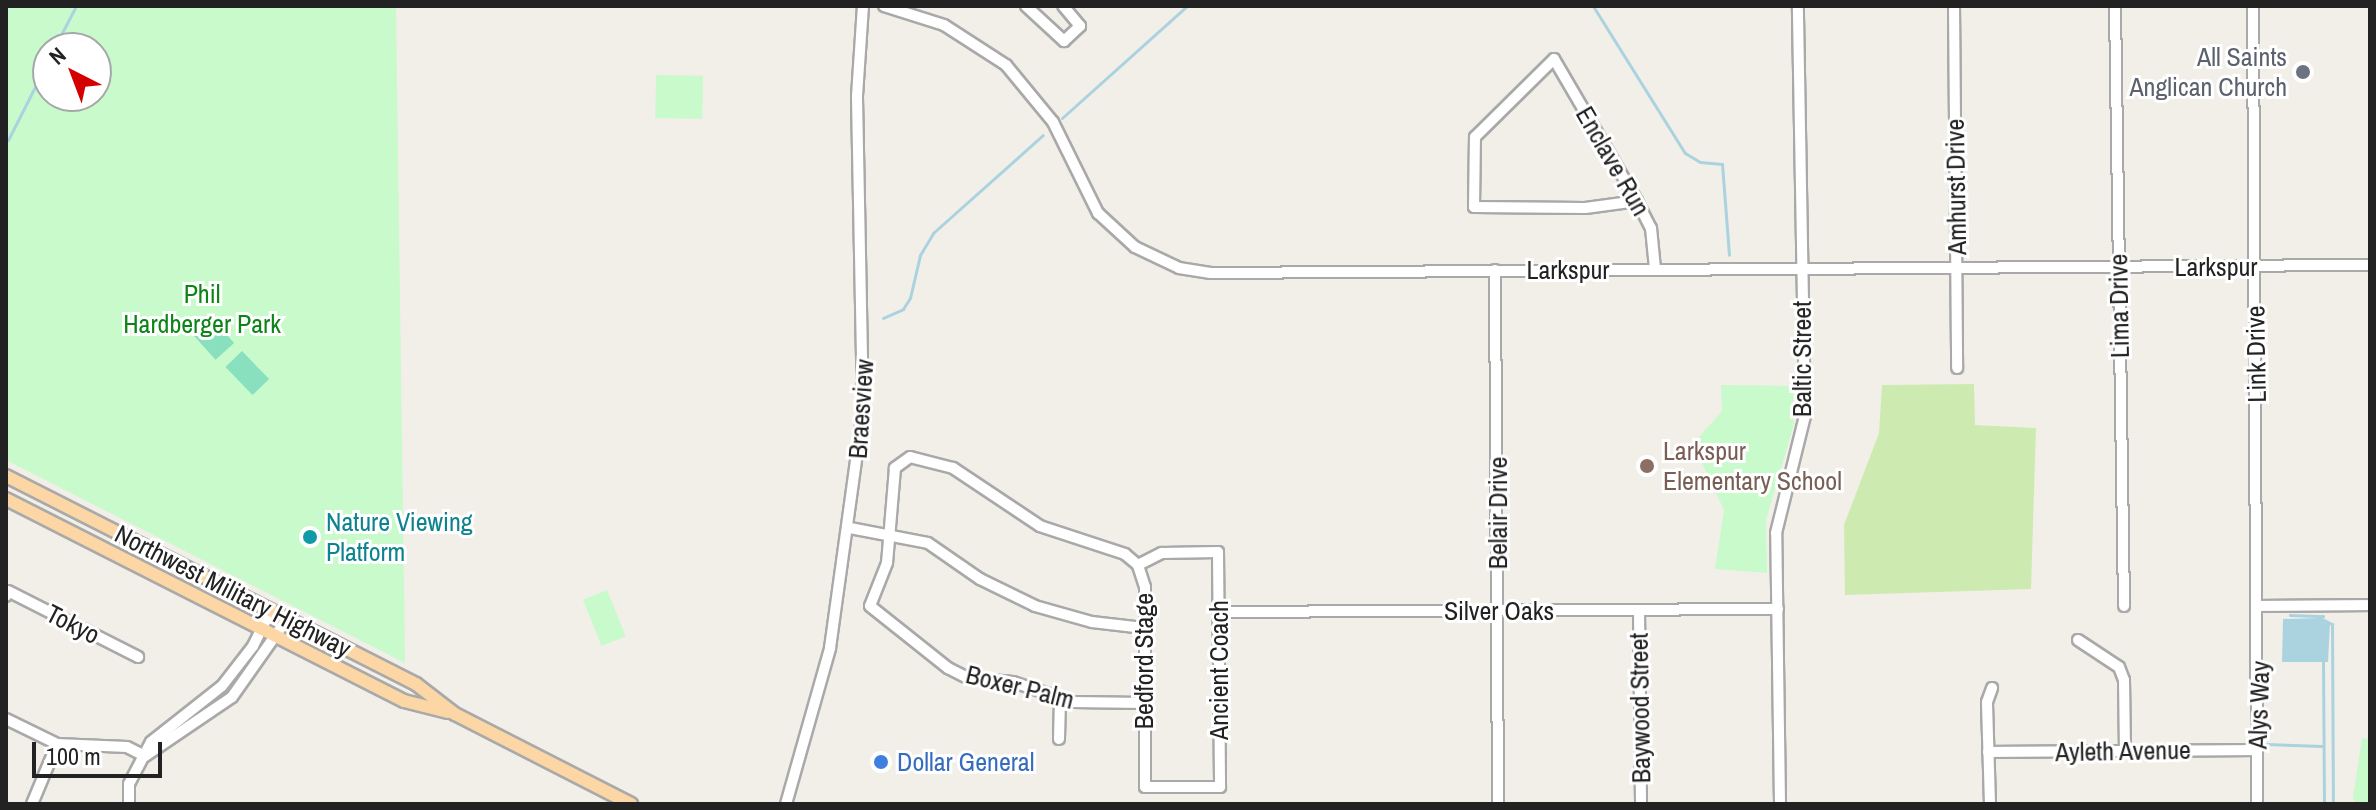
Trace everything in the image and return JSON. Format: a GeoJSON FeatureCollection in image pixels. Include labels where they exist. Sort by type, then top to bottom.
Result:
{"type":"FeatureCollection","features":[{"type":"Feature","properties":{"kind":"main road","name":"Northwest Military Highway"},"geometry":{"type":"LineString","coordinates":[[6,476],[416,684],[455,714],[631,804]]}},
{"type":"Feature","properties":{"kind":"main road","name":"Northwest Military Highway"},"geometry":{"type":"LineString","coordinates":[[6,499],[404,701],[455,714]]}},
{"type":"Feature","properties":{"kind":"street","name":"Braesview"},"geometry":{"type":"LineString","coordinates":[[786,804],[830,648],[850,528],[866,375],[857,96],[863,6]]}},
{"type":"Feature","properties":{"kind":"street","name":"Larkspur"},"geometry":{"type":"LineString","coordinates":[[884,6],[944,25],[1006,65],[1053,122],[1098,213],[1121,237],[1163,262],[1211,273],[2370,265]]}},
{"type":"Feature","properties":{"kind":"street"},"geometry":{"type":"LineString","coordinates":[[1026,6],[1064,41],[1080,26],[1063,6]]}},
{"type":"Feature","properties":{"kind":"street","name":"Baltic Street"},"geometry":{"type":"LineString","coordinates":[[1780,804],[1776,533],[1805,416],[1798,6]]}},
{"type":"Feature","properties":{"kind":"street","name":"Amhurst Drive"},"geometry":{"type":"LineString","coordinates":[[1954,6],[1957,368]]}},
{"type":"Feature","properties":{"kind":"street","name":"Lima Drive"},"geometry":{"type":"LineString","coordinates":[[2115,6],[2124,606]]}},
{"type":"Feature","properties":{"kind":"street","name":"Link Drive"},"geometry":{"type":"LineString","coordinates":[[2253,6],[2260,606]]}},
{"type":"Feature","properties":{"kind":"street","name":"Enclave Run"},"geometry":{"type":"LineString","coordinates":[[1637,201],[1585,208],[1474,207],[1479,130],[1554,59],[1637,201],[1651,228],[1655,269]]}},
{"type":"Feature","properties":{"kind":"street","name":"Belair Drive"},"geometry":{"type":"LineString","coordinates":[[1495,270],[1498,804]]}},
{"type":"Feature","properties":{"kind":"street","name":"Bedford Stage"},"geometry":{"type":"LineString","coordinates":[[891,537],[898,463],[910,457],[945,465],[1040,526],[1115,550],[1138,565],[1145,587],[1145,787]]}},
{"type":"Feature","properties":{"kind":"street"},"geometry":{"type":"LineString","coordinates":[[850,528],[933,546],[980,579],[1035,606],[1092,622],[1144,628]]}},
{"type":"Feature","properties":{"kind":"street","name":"Boxer Palm"},"geometry":{"type":"LineString","coordinates":[[891,537],[887,563],[870,606],[957,673],[1013,682],[1060,699],[1144,703]]}},
{"type":"Feature","properties":{"kind":"street","name":"Ancient Coach"},"geometry":{"type":"LineString","coordinates":[[1138,565],[1162,553],[1218,552],[1220,787],[1145,787]]}},
{"type":"Feature","properties":{"kind":"street","name":"Tokyo"},"geometry":{"type":"LineString","coordinates":[[7,593],[138,657]]}},
{"type":"Feature","properties":{"kind":"street"},"geometry":{"type":"LineString","coordinates":[[2260,606],[2370,605]]}},
{"type":"Feature","properties":{"kind":"street","name":"Alys Way"},"geometry":{"type":"LineString","coordinates":[[2257,804],[2260,606]]}},
{"type":"Feature","properties":{"kind":"street","name":"Silver Oaks"},"geometry":{"type":"LineString","coordinates":[[1219,612],[1778,609]]}},
{"type":"Feature","properties":{"kind":"street"},"geometry":{"type":"LineString","coordinates":[[129,804],[129,784],[151,742],[209,697],[239,666],[271,610]]}},
{"type":"Feature","properties":{"kind":"street","name":"Baywood Street"},"geometry":{"type":"LineString","coordinates":[[1639,611],[1641,804]]}},
{"type":"Feature","properties":{"kind":"street"},"geometry":{"type":"LineString","coordinates":[[145,756],[219,709],[249,678],[287,619]]}},
{"type":"Feature","properties":{"kind":"street"},"geometry":{"type":"LineString","coordinates":[[2078,640],[2119,667],[2124,680],[2125,750]]}},
{"type":"Feature","properties":{"kind":"street"},"geometry":{"type":"LineString","coordinates":[[1990,804],[1988,752],[1992,688]]}},
{"type":"Feature","properties":{"kind":"street"},"geometry":{"type":"LineString","coordinates":[[209,697],[219,709]]}},
{"type":"Feature","properties":{"kind":"street"},"geometry":{"type":"LineString","coordinates":[[1059,739],[1060,699]]}},
{"type":"Feature","properties":{"kind":"street"},"geometry":{"type":"LineString","coordinates":[[6,719],[57,744],[127,747],[145,756]]}},
{"type":"Feature","properties":{"kind":"street"},"geometry":{"type":"LineString","coordinates":[[32,804],[57,744]]}},
{"type":"Feature","properties":{"kind":"street","name":"Ayleth Avenue"},"geometry":{"type":"LineString","coordinates":[[1988,752],[2257,750]]}},
{"type":"Feature","properties":{"kind":"green space","name":"Phil Hardberger Park"},"geometry":{"type":"Polygon","coordinates":[[[6,6],[396,6],[405,663],[6,460],[6,6]]]}},
{"type":"Feature","properties":{"kind":"green space"},"geometry":{"type":"Polygon","coordinates":[[[656,75],[703,76],[702,119],[655,118],[656,75]]]}},
{"type":"Feature","properties":{"kind":"green space"},"geometry":{"type":"Polygon","coordinates":[[[208,314],[234,343],[216,360],[189,331],[208,314]]]}},
{"type":"Feature","properties":{"kind":"green space"},"geometry":{"type":"Polygon","coordinates":[[[242,351],[269,379],[253,395],[225,367],[242,351]]]}},
{"type":"Feature","properties":{"kind":"green space"},"geometry":{"type":"Polygon","coordinates":[[[1974,384],[1975,425],[2036,428],[2031,589],[1845,595],[1844,525],[1879,433],[1882,385],[1974,384]]]}},
{"type":"Feature","properties":{"kind":"green space"},"geometry":{"type":"Polygon","coordinates":[[[1721,385],[1793,386],[1794,424],[1766,520],[1767,573],[1715,569],[1724,510],[1693,444],[1722,411],[1721,385]]]}},
{"type":"Feature","properties":{"kind":"green space"},"geometry":{"type":"Polygon","coordinates":[[[607,590],[626,636],[602,646],[583,600],[607,590]]]}},
{"type":"Feature","properties":{"kind":"green space"},"geometry":{"type":"Polygon","coordinates":[[[2362,738],[2370,739],[2370,804],[2356,804],[2353,798],[2362,738]]]}},
{"type":"Feature","properties":{"kind":"water"},"geometry":{"type":"Polygon","coordinates":[[[2321,618],[2330,623],[2328,662],[2282,662],[2283,619],[2321,618]]]}},
{"type":"Feature","properties":{"kind":"waterway"},"geometry":{"type":"LineString","coordinates":[[62,32],[76,6]]}},
{"type":"Feature","properties":{"kind":"waterway"},"geometry":{"type":"LineString","coordinates":[[1062,118],[1187,6]]}},
{"type":"Feature","properties":{"kind":"waterway"},"geometry":{"type":"LineString","coordinates":[[1593,6],[1685,153],[1700,162],[1722,164],[1729,255]]}},
{"type":"Feature","properties":{"kind":"waterway"},"geometry":{"type":"LineString","coordinates":[[8,140],[32,93]]}},
{"type":"Feature","properties":{"kind":"waterway"},"geometry":{"type":"LineString","coordinates":[[883,318],[903,309],[910,298],[920,255],[933,233],[1043,135]]}},
{"type":"Feature","properties":{"kind":"waterway"},"geometry":{"type":"LineString","coordinates":[[2290,615],[2323,616],[2318,617],[2332,624],[2333,804]]}},
{"type":"Feature","properties":{"kind":"waterway"},"geometry":{"type":"LineString","coordinates":[[2323,660],[2324,804]]}},
{"type":"Feature","properties":{"kind":"waterway"},"geometry":{"type":"LineString","coordinates":[[2266,744],[2322,746]]}},
{"type":"Feature","properties":{"kind":"place","name":"All Saints Anglican Church"},"geometry":{"type":"Point","coordinates":[2303,72]}},
{"type":"Feature","properties":{"kind":"place","name":"Larkspur Elementary School"},"geometry":{"type":"Point","coordinates":[1647,466]}},
{"type":"Feature","properties":{"kind":"place","name":"Nature Viewing Platform"},"geometry":{"type":"Point","coordinates":[310,537]}},
{"type":"Feature","properties":{"kind":"place","name":"Dollar General"},"geometry":{"type":"Point","coordinates":[881,762]}}]}
